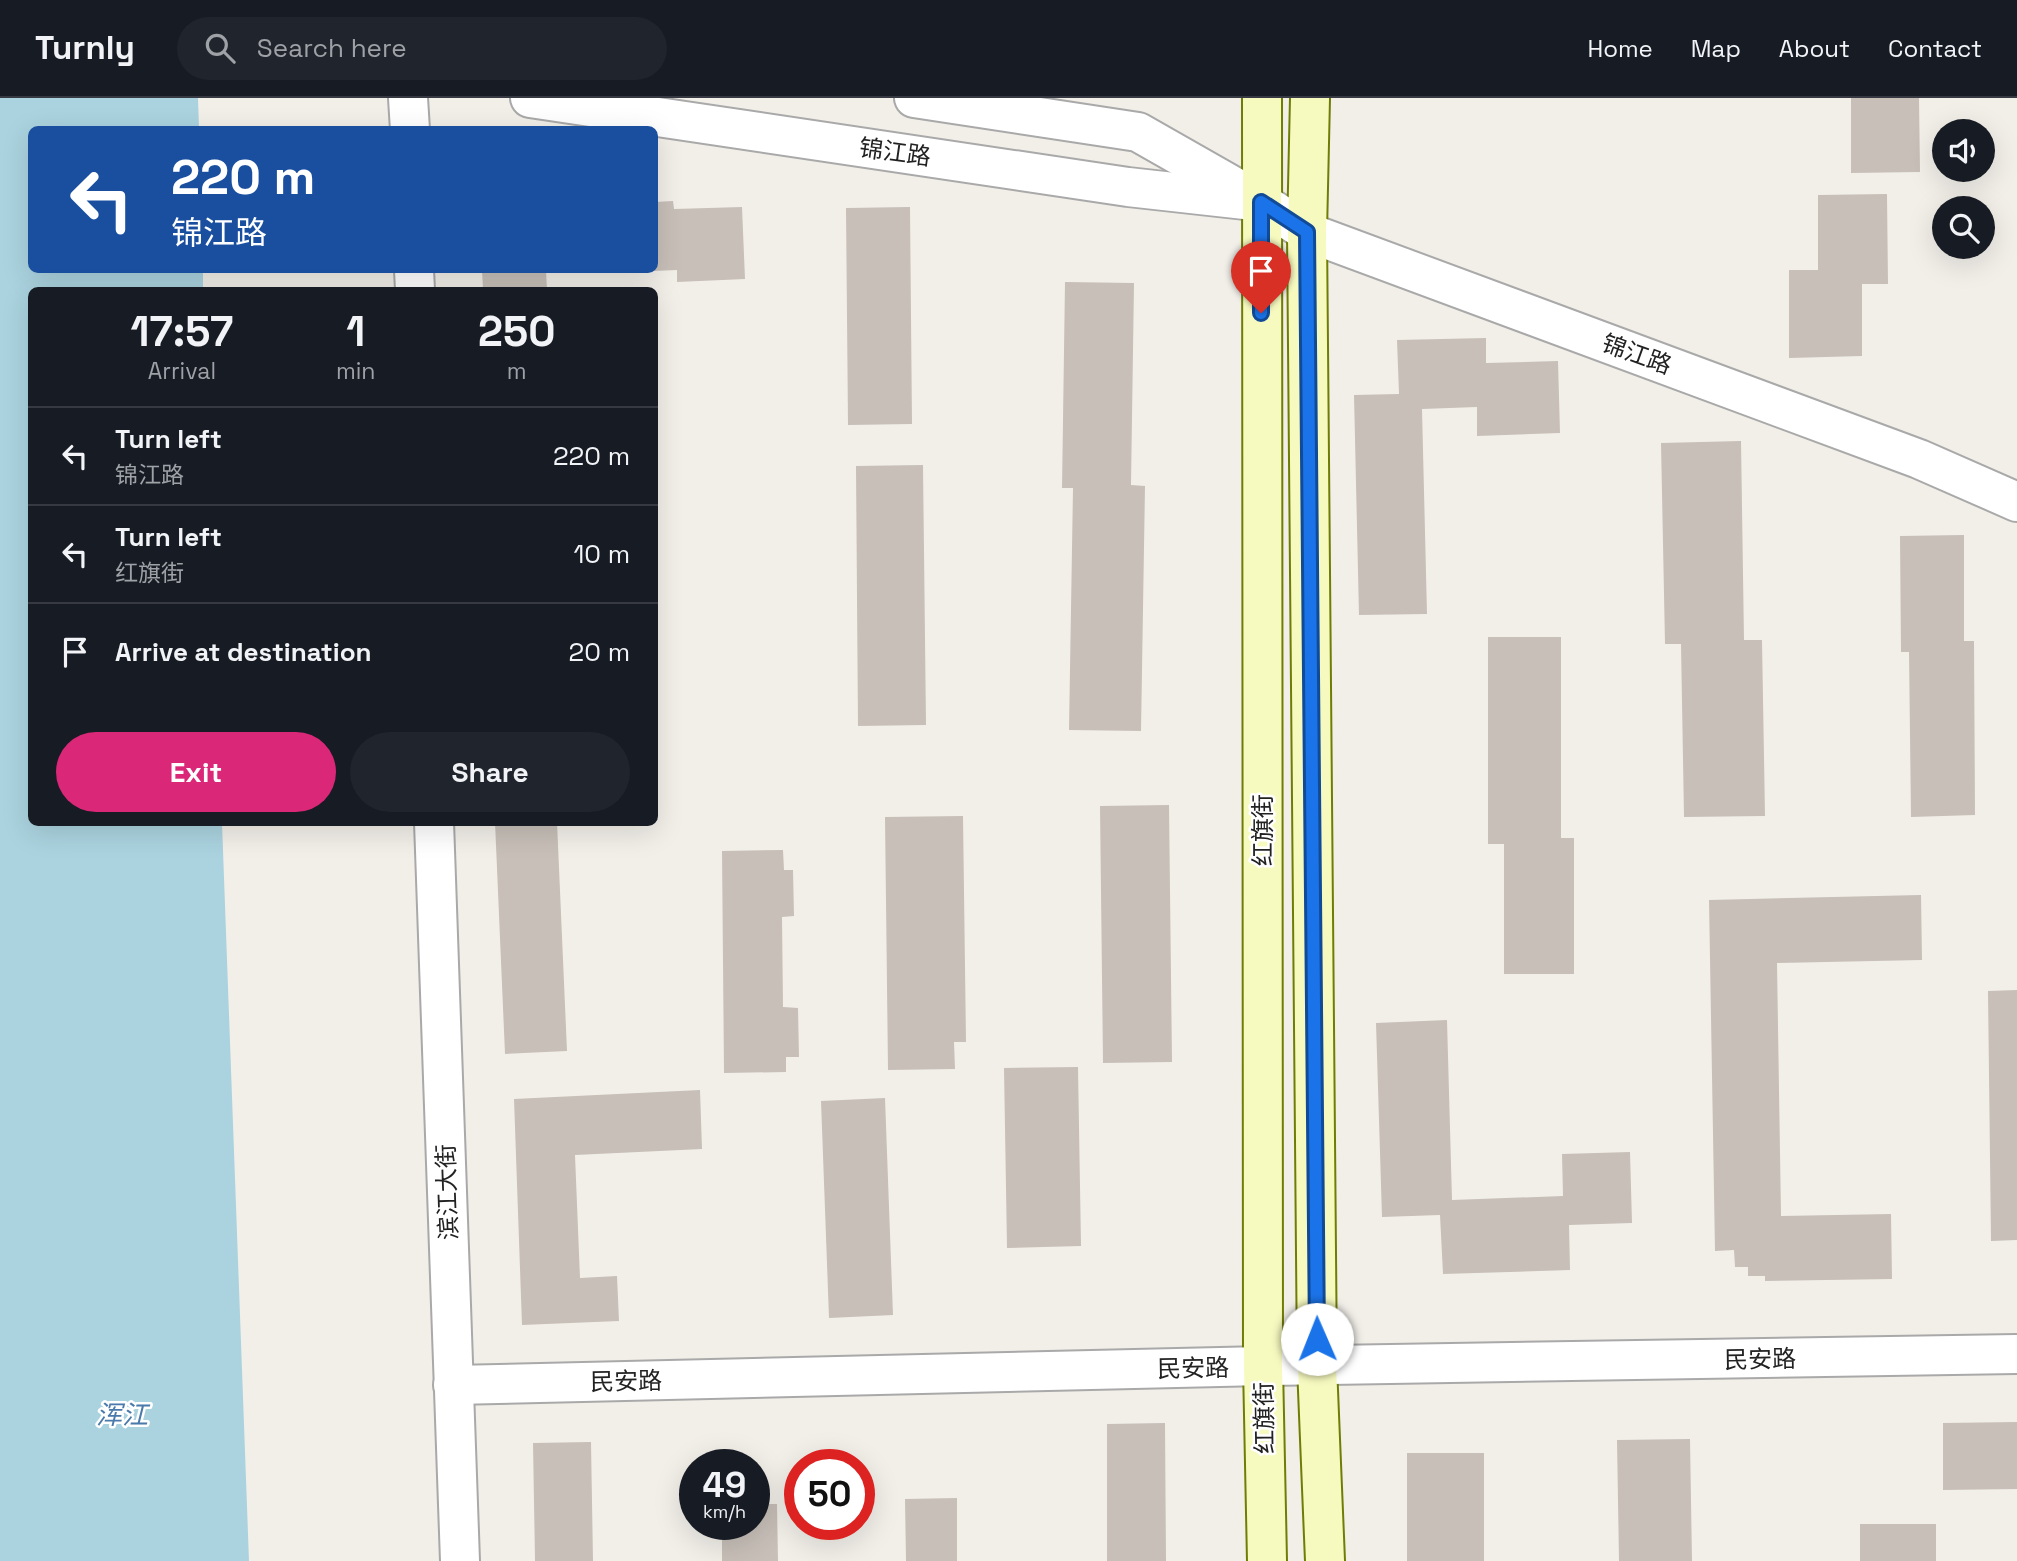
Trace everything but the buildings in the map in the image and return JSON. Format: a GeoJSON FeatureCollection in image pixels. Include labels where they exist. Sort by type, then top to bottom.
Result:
{"type":"FeatureCollection","features":[{"type":"Feature","properties":{"kind":"main road","name":"红旗街"},"geometry":{"type":"LineString","coordinates":[[1262,98],[1263,1366],[1267,1561]]}},
{"type":"Feature","properties":{"kind":"main road"},"geometry":{"type":"LineString","coordinates":[[1310,98],[1307,232],[1317,1366],[1325,1561]]}},
{"type":"Feature","properties":{"kind":"street"},"geometry":{"type":"LineString","coordinates":[[408,98],[410,126]]}},
{"type":"Feature","properties":{"kind":"street","name":"锦江路"},"geometry":{"type":"LineString","coordinates":[[530,98],[1114,185],[1261,202]]}},
{"type":"Feature","properties":{"kind":"street","name":"锦江路"},"geometry":{"type":"LineString","coordinates":[[914,98],[1138,132],[1261,202],[1307,232],[1919,459],[2017,502]]}},
{"type":"Feature","properties":{"kind":"street","name":"滨江大街"},"geometry":{"type":"LineString","coordinates":[[434,826],[460,1561]]}},
{"type":"Feature","properties":{"kind":"street","name":"民安路"},"geometry":{"type":"LineString","coordinates":[[453,1385],[1263,1366],[2017,1354]]}},
{"type":"Feature","properties":{"kind":"water","name":"浑江"},"geometry":{"type":"Polygon","coordinates":[[[0,98],[198,98],[199,126],[28,126],[28,273],[203,273],[203,287],[28,287],[28,826],[222,826],[249,1561],[0,1561],[0,98]]]}},
{"type":"Feature","properties":{"kind":"route"},"geometry":{"type":"LineString","coordinates":[[1261,313],[1261,202],[1307,232],[1317,1339]]}}]}
